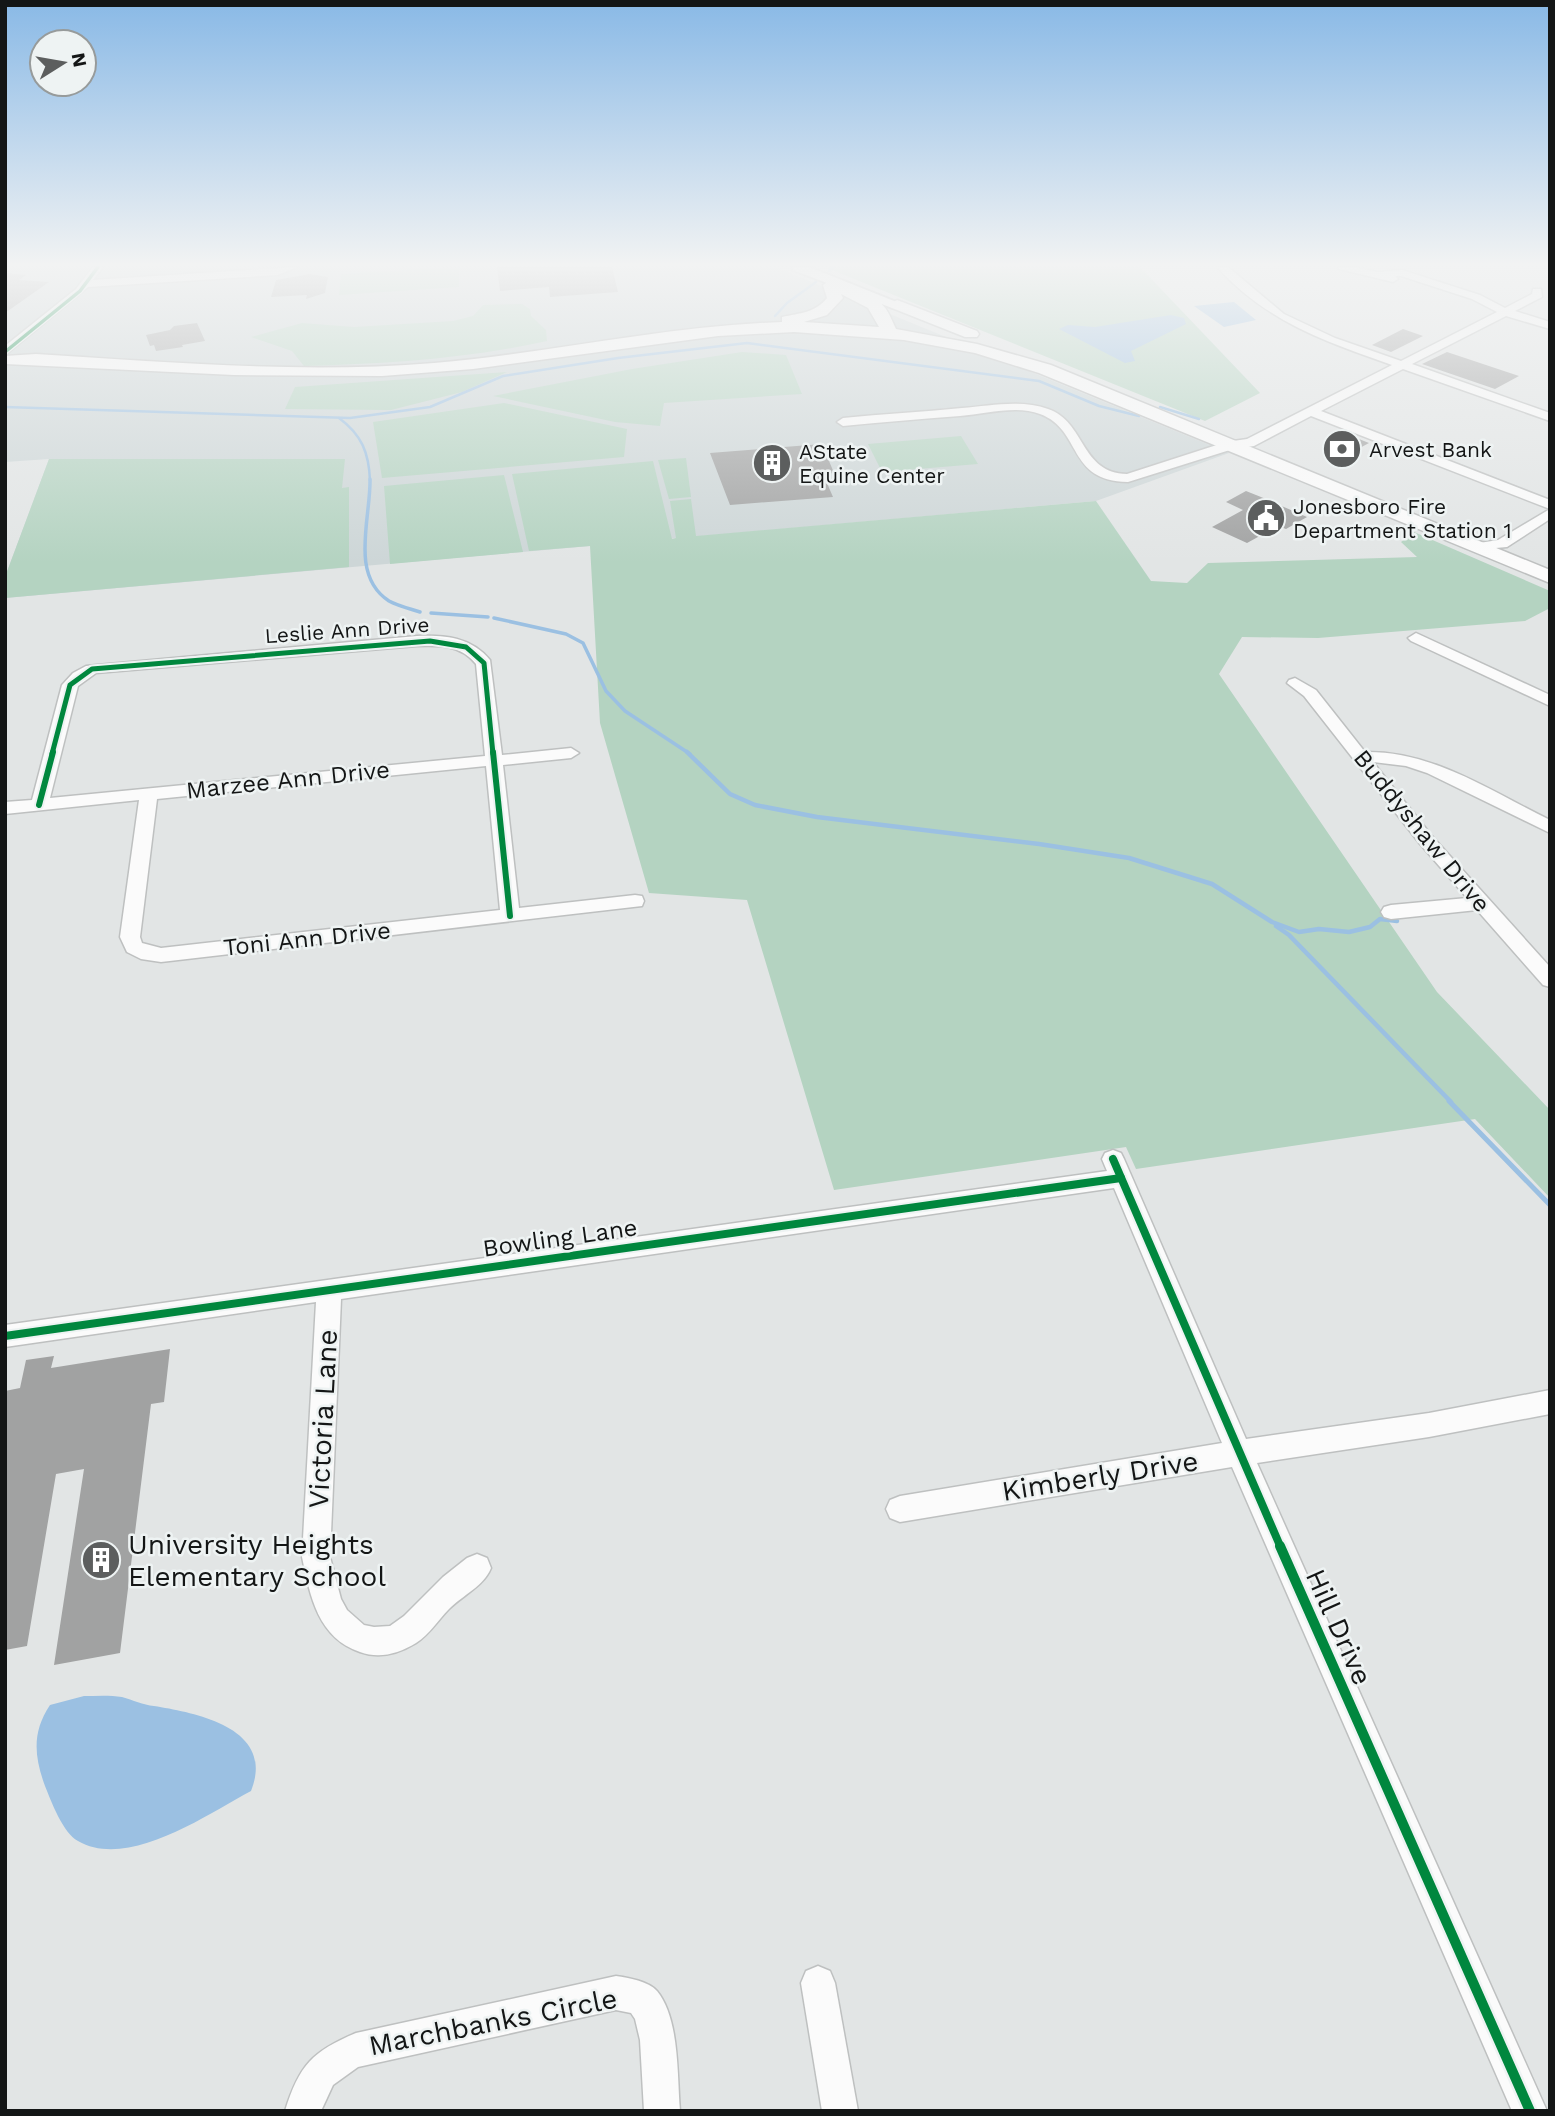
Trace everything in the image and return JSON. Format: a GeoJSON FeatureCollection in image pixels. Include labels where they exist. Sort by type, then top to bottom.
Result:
{"type":"FeatureCollection","features":[{"type":"Feature","properties":{"kind":"highway"},"geometry":{"type":"LineString","coordinates":[[111,366],[264,377],[352,376],[495,366]]}},
{"type":"Feature","properties":{"kind":"highway"},"geometry":{"type":"LineString","coordinates":[[147,366],[249,372],[359,372],[444,366]]}},
{"type":"Feature","properties":{"kind":"highway"},"geometry":{"type":"LineString","coordinates":[[1034,366],[1550,577]]}},
{"type":"Feature","properties":{"kind":"street"},"geometry":{"type":"LineString","coordinates":[[1231,445],[1237,437],[1380,366]]}},
{"type":"Feature","properties":{"kind":"street"},"geometry":{"type":"LineString","coordinates":[[843,422],[1003,409],[1042,411],[1057,419],[1094,469],[1118,480],[1231,445],[1250,443],[1402,366]]}},
{"type":"Feature","properties":{"kind":"street"},"geometry":{"type":"LineString","coordinates":[[1405,366],[1550,417]]}},
{"type":"Feature","properties":{"kind":"street"},"geometry":{"type":"LineString","coordinates":[[1311,412],[1550,505]]}},
{"type":"Feature","properties":{"kind":"street"},"geometry":{"type":"LineString","coordinates":[[1478,547],[1502,544],[1550,513]]}},
{"type":"Feature","properties":{"kind":"street"},"geometry":{"type":"LineString","coordinates":[[1522,566],[1515,548],[1550,524]]}},
{"type":"Feature","properties":{"kind":"street"},"geometry":{"type":"LineString","coordinates":[[1416,638],[1550,701]]}},
{"type":"Feature","properties":{"kind":"street","name":"Leslie Ann Drive"},"geometry":{"type":"LineString","coordinates":[[39,805],[70,685],[79,676],[96,668],[409,642],[456,643],[474,650],[484,663],[510,916]]}},
{"type":"Feature","properties":{"kind":"street","name":"Buddyshaw Drive"},"geometry":{"type":"LineString","coordinates":[[1295,683],[1310,693],[1479,903],[1550,980]]}},
{"type":"Feature","properties":{"kind":"street","name":"Marzee Ann Drive"},"geometry":{"type":"LineString","coordinates":[[5,808],[571,752]]}},
{"type":"Feature","properties":{"kind":"street"},"geometry":{"type":"LineString","coordinates":[[1361,757],[1392,756],[1423,764],[1550,827]]}},
{"type":"Feature","properties":{"kind":"street","name":"Toni Ann Drive"},"geometry":{"type":"LineString","coordinates":[[149,794],[130,937],[134,947],[148,954],[635,901]]}},
{"type":"Feature","properties":{"kind":"street"},"geometry":{"type":"LineString","coordinates":[[1391,912],[1479,903]]}},
{"type":"Feature","properties":{"kind":"street","name":"Bowling Lane"},"geometry":{"type":"LineString","coordinates":[[5,1336],[329,1291],[1117,1168]]}},
{"type":"Feature","properties":{"kind":"street","name":"Hill Drive"},"geometry":{"type":"LineString","coordinates":[[1117,1168],[1239,1453],[1530,2111]]}},
{"type":"Feature","properties":{"kind":"street","name":"Victoria Lane"},"geometry":{"type":"LineString","coordinates":[[329,1291],[316,1557],[322,1590],[337,1622],[355,1638],[377,1643],[390,1641],[409,1630],[439,1599],[477,1568]]}},
{"type":"Feature","properties":{"kind":"street","name":"Kimberly Drive"},"geometry":{"type":"LineString","coordinates":[[900,1509],[1239,1453],[1429,1425],[1550,1402]]}},
{"type":"Feature","properties":{"kind":"street"},"geometry":{"type":"LineString","coordinates":[[818,1983],[840,2111]]}},
{"type":"Feature","properties":{"kind":"street","name":"Marchbanks Circle"},"geometry":{"type":"LineString","coordinates":[[303,2111],[317,2075],[332,2060],[356,2050],[616,1993],[632,1994],[645,2002],[653,2020],[662,2111]]}},
{"type":"Feature","properties":{"kind":"shaded area"},"geometry":{"type":"Polygon","coordinates":[[[5,366],[1016,366],[1229,453],[1096,501],[5,598],[5,577],[49,459],[5,462],[5,366]]]}},
{"type":"Feature","properties":{"kind":"green space"},"geometry":{"type":"Polygon","coordinates":[[[653,366],[790,366],[802,394],[664,403],[660,426],[615,422],[493,396],[653,366]]]}},
{"type":"Feature","properties":{"kind":"green space"},"geometry":{"type":"Polygon","coordinates":[[[1068,366],[1234,366],[1260,393],[1205,421],[1068,366]]]}},
{"type":"Feature","properties":{"kind":"green space"},"geometry":{"type":"Polygon","coordinates":[[[507,372],[462,392],[391,410],[285,409],[295,387],[507,372]]]}},
{"type":"Feature","properties":{"kind":"green space"},"geometry":{"type":"Polygon","coordinates":[[[504,403],[627,429],[624,457],[382,478],[373,422],[504,403]]]}},
{"type":"Feature","properties":{"kind":"green space"},"geometry":{"type":"Polygon","coordinates":[[[961,436],[978,464],[882,472],[868,444],[961,436]]]}},
{"type":"Feature","properties":{"kind":"green space"},"geometry":{"type":"Polygon","coordinates":[[[686,458],[691,497],[669,499],[658,460],[686,458]]]}},
{"type":"Feature","properties":{"kind":"green space"},"geometry":{"type":"Polygon","coordinates":[[[49,459],[345,459],[342,488],[349,487],[349,567],[5,598],[5,577],[49,459]]]}},
{"type":"Feature","properties":{"kind":"green space"},"geometry":{"type":"Polygon","coordinates":[[[653,461],[672,539],[676,538],[670,501],[691,499],[696,536],[1096,501],[1151,581],[1187,583],[1208,563],[1417,557],[1401,542],[1414,532],[1550,591],[1550,608],[1525,621],[1318,638],[1242,637],[1219,674],[1437,992],[1550,1110],[1550,1198],[1475,1119],[1136,1169],[1126,1147],[834,1190],[747,900],[649,893],[600,723],[590,546],[529,551],[512,474],[653,461]]]}},
{"type":"Feature","properties":{"kind":"green space"},"geometry":{"type":"Polygon","coordinates":[[[504,475],[523,552],[390,564],[384,486],[504,475]]]}},
{"type":"Feature","properties":{"kind":"water"},"geometry":{"type":"Polygon","coordinates":[[[84,1696],[122,1697],[146,1705],[191,1713],[228,1728],[243,1738],[252,1752],[256,1770],[251,1791],[190,1825],[143,1844],[120,1849],[98,1848],[78,1841],[67,1831],[45,1786],[37,1744],[40,1725],[50,1705],[84,1696]]]}},
{"type":"Feature","properties":{"kind":"building"},"geometry":{"type":"Polygon","coordinates":[[[1427,366],[1488,366],[1519,376],[1495,389],[1427,366]]]}},
{"type":"Feature","properties":{"kind":"building","name":"Arvest Bank"},"geometry":{"type":"Polygon","coordinates":[[[1354,437],[1369,443],[1341,458],[1327,452],[1354,437]]]}},
{"type":"Feature","properties":{"kind":"building"},"geometry":{"type":"Polygon","coordinates":[[[822,444],[834,473],[823,474],[833,497],[730,505],[710,453],[822,444]]]}},
{"type":"Feature","properties":{"kind":"building","name":"Jonesboro Fire Department Station 1"},"geometry":{"type":"Polygon","coordinates":[[[1246,491],[1307,517],[1286,529],[1278,526],[1247,543],[1212,527],[1243,510],[1226,502],[1246,491]]]}},
{"type":"Feature","properties":{"kind":"building","name":"University Heights Elementary School"},"geometry":{"type":"Polygon","coordinates":[[[170,1349],[164,1402],[151,1404],[120,1653],[54,1665],[84,1469],[56,1474],[27,1646],[5,1650],[5,1391],[20,1388],[26,1360],[54,1356],[51,1368],[170,1349]]]}},
{"type":"Feature","properties":{"kind":"waterway"},"geometry":{"type":"LineString","coordinates":[[5,407],[350,418],[430,407],[503,376],[569,366]]}},
{"type":"Feature","properties":{"kind":"waterway"},"geometry":{"type":"LineString","coordinates":[[922,366],[1039,381],[1099,406],[1139,416]]}},
{"type":"Feature","properties":{"kind":"waterway"},"geometry":{"type":"LineString","coordinates":[[1160,407],[1199,419]]}},
{"type":"Feature","properties":{"kind":"waterway"},"geometry":{"type":"LineString","coordinates":[[339,418],[363,445],[370,480]]}},
{"type":"Feature","properties":{"kind":"waterway"},"geometry":{"type":"LineString","coordinates":[[370,480],[365,545],[369,576],[377,590],[389,601],[420,612]]}},
{"type":"Feature","properties":{"kind":"waterway"},"geometry":{"type":"LineString","coordinates":[[431,613],[488,617]]}},
{"type":"Feature","properties":{"kind":"waterway"},"geometry":{"type":"LineString","coordinates":[[494,618],[566,634],[583,643],[606,691],[625,711],[687,752]]}},
{"type":"Feature","properties":{"kind":"waterway"},"geometry":{"type":"LineString","coordinates":[[687,752],[730,794],[755,805],[817,817],[1039,844],[1129,858],[1212,884],[1272,922],[1299,932],[1319,929],[1349,932],[1370,927],[1380,919],[1397,921]]}},
{"type":"Feature","properties":{"kind":"waterway"},"geometry":{"type":"LineString","coordinates":[[1276,926],[1289,935],[1451,1102]]}},
{"type":"Feature","properties":{"kind":"waterway"},"geometry":{"type":"LineString","coordinates":[[1449,1101],[1550,1205]]}},
{"type":"Feature","properties":{"kind":"cycle path"},"geometry":{"type":"LineString","coordinates":[[39,805],[70,685],[92,669],[417,641],[455,643],[476,653],[484,663],[510,916]]}},
{"type":"Feature","properties":{"kind":"cycle path"},"geometry":{"type":"LineString","coordinates":[[1113,1159],[1239,1453],[1530,2111]]}},
{"type":"Feature","properties":{"kind":"cycle path"},"geometry":{"type":"LineString","coordinates":[[5,1336],[1121,1178]]}},
{"type":"Feature","properties":{"kind":"place","name":"Arvest Bank"},"geometry":{"type":"Point","coordinates":[1342,449]}},
{"type":"Feature","properties":{"kind":"place","name":"AState Equine Center"},"geometry":{"type":"Point","coordinates":[772,463]}},
{"type":"Feature","properties":{"kind":"place","name":"Jonesboro Fire Department Station 1"},"geometry":{"type":"Point","coordinates":[1266,518]}},
{"type":"Feature","properties":{"kind":"place","name":"University Heights Elementary School"},"geometry":{"type":"Point","coordinates":[101,1560]}}]}
